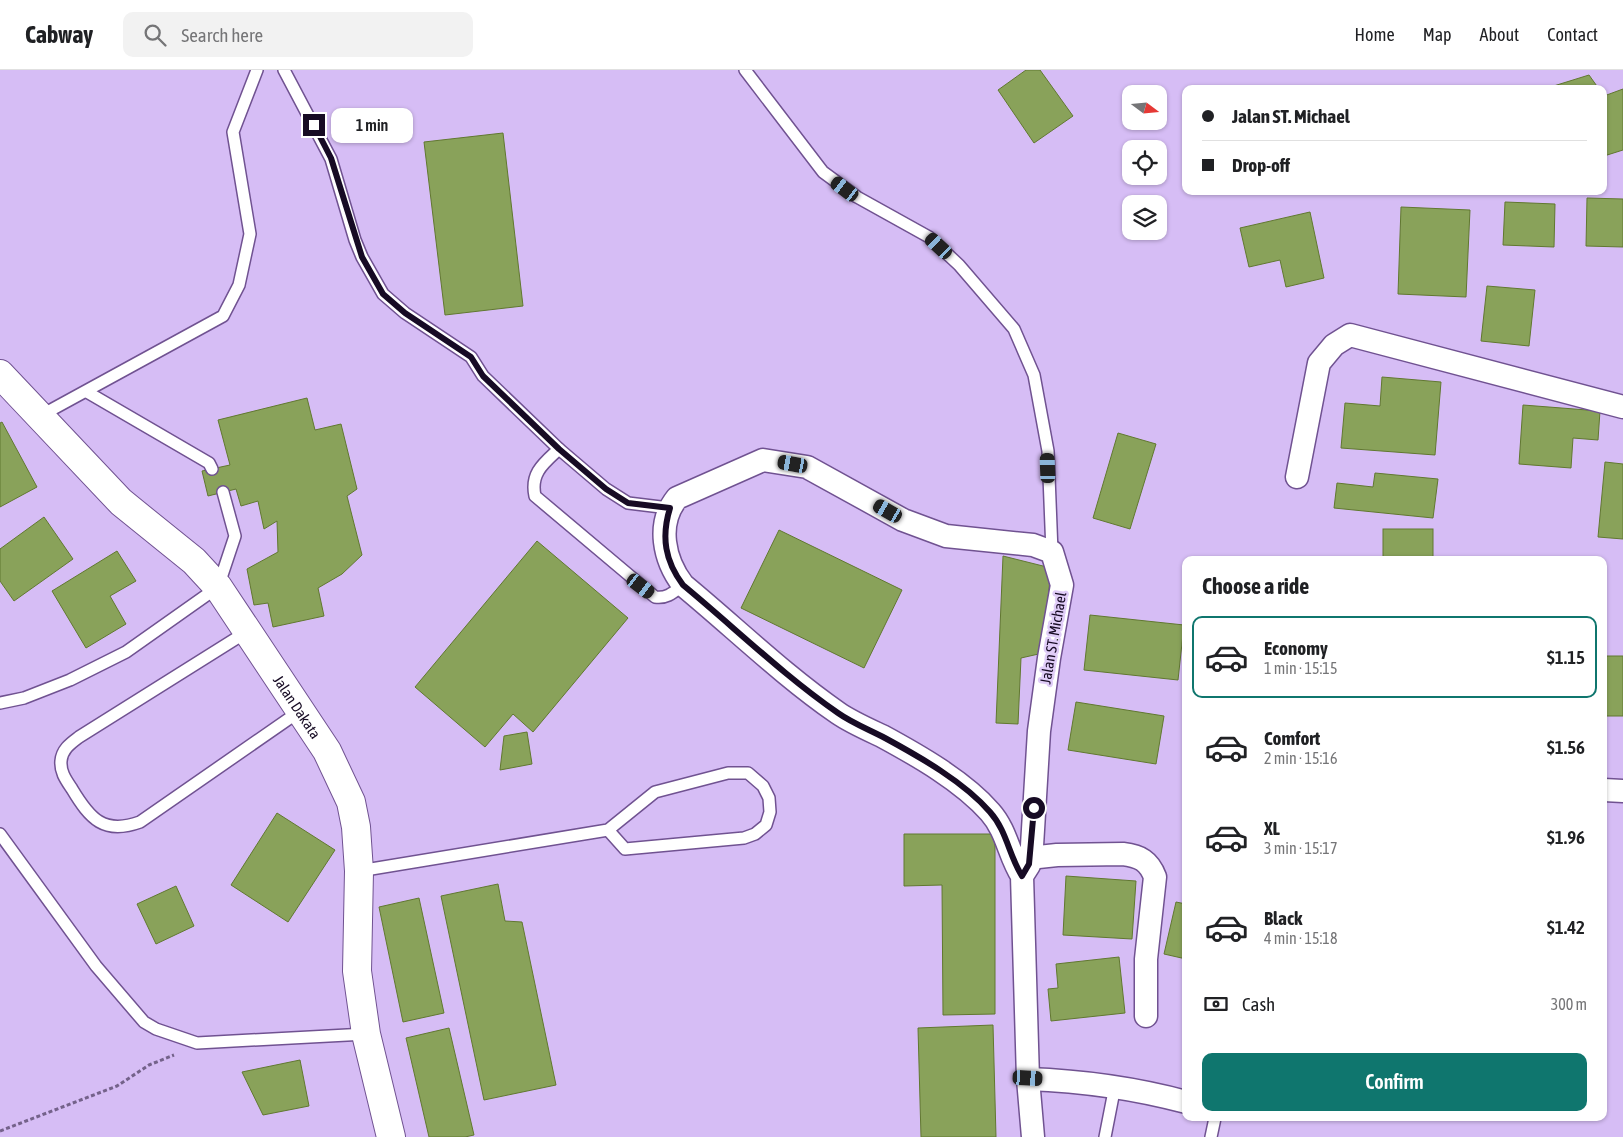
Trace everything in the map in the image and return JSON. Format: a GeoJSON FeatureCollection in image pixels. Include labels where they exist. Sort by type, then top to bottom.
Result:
{"type":"FeatureCollection","features":[{"type":"Feature","properties":{"kind":"street"},"geometry":{"type":"LineString","coordinates":[[1297,477],[1319,363],[1334,345],[1350,335],[1623,408]]}},
{"type":"Feature","properties":{"kind":"street","name":"Jalan Dakata"},"geometry":{"type":"LineString","coordinates":[[0,374],[121,502],[194,561],[218,587],[327,751],[352,802],[359,871],[357,971],[366,1034],[391,1137]]}},
{"type":"Feature","properties":{"kind":"street"},"geometry":{"type":"LineString","coordinates":[[1052,552],[1033,545],[946,536],[903,520],[808,467],[763,460],[677,498],[670,508],[666,519],[664,548],[673,572],[683,585],[839,713],[916,755],[978,799],[991,813],[1003,831],[1014,856],[1016,867],[1026,867],[1057,855],[1123,854],[1132,855],[1150,865],[1155,876],[1146,959],[1146,1016]]}},
{"type":"Feature","properties":{"kind":"street","name":"Jalan ST. Michael"},"geometry":{"type":"LineString","coordinates":[[1033,1137],[1028,1078],[1026,867],[1039,732],[1049,658],[1062,585],[1052,552]]}},
{"type":"Feature","properties":{"kind":"street"},"geometry":{"type":"LineString","coordinates":[[1607,790],[1623,791]]}},
{"type":"Feature","properties":{"kind":"street"},"geometry":{"type":"LineString","coordinates":[[1028,1078],[1083,1081],[1147,1092],[1182,1101]]}},
{"type":"Feature","properties":{"kind":"lane"},"geometry":{"type":"LineString","coordinates":[[39,416],[88,392],[223,316],[239,285],[250,234],[233,132],[257,70]]}},
{"type":"Feature","properties":{"kind":"lane"},"geometry":{"type":"LineString","coordinates":[[284,70],[331,158],[355,240],[362,257],[383,294],[405,313],[471,357],[483,376],[559,449],[606,489],[628,503],[670,508]]}},
{"type":"Feature","properties":{"kind":"lane"},"geometry":{"type":"LineString","coordinates":[[746,70],[823,172],[857,197],[929,237],[959,265],[1014,328],[1034,375],[1048,451],[1052,552]]}},
{"type":"Feature","properties":{"kind":"lane"},"geometry":{"type":"LineString","coordinates":[[88,392],[209,463],[212,469]]}},
{"type":"Feature","properties":{"kind":"lane"},"geometry":{"type":"LineString","coordinates":[[559,449],[535,475],[532,486],[535,496],[655,597],[669,596],[683,585]]}},
{"type":"Feature","properties":{"kind":"lane"},"geometry":{"type":"LineString","coordinates":[[0,703],[24,698],[70,680],[126,652],[218,587],[235,536],[223,492]]}},
{"type":"Feature","properties":{"kind":"lane"},"geometry":{"type":"LineString","coordinates":[[248,631],[79,736],[65,748],[61,760],[62,773],[82,805],[95,820],[111,827],[124,828],[140,822],[301,710]]}},
{"type":"Feature","properties":{"kind":"lane"},"geometry":{"type":"LineString","coordinates":[[359,871],[608,830],[655,792],[728,772],[748,773],[763,786],[769,798],[770,812],[766,825],[755,834],[744,838],[624,849],[608,830]]}},
{"type":"Feature","properties":{"kind":"lane"},"geometry":{"type":"LineString","coordinates":[[0,834],[96,966],[132,1010],[144,1022],[156,1029],[197,1043],[366,1034]]}},
{"type":"Feature","properties":{"kind":"lane"},"geometry":{"type":"LineString","coordinates":[[1105,1137],[1114,1086]]}},
{"type":"Feature","properties":{"kind":"lane"},"geometry":{"type":"LineString","coordinates":[[1211,1137],[1214,1121]]}},
{"type":"Feature","properties":{"kind":"path"},"geometry":{"type":"LineString","coordinates":[[0,1131],[117,1086],[149,1065],[197,1043]]}},
{"type":"Feature","properties":{"kind":"building"},"geometry":{"type":"Polygon","coordinates":[[[1026,70],[1040,70],[1073,116],[1034,143],[998,90],[1026,70]]]}},
{"type":"Feature","properties":{"kind":"building"},"geometry":{"type":"Polygon","coordinates":[[[1589,75],[1596,85],[1557,85],[1589,75]]]}},
{"type":"Feature","properties":{"kind":"building"},"geometry":{"type":"Polygon","coordinates":[[[1623,89],[1623,150],[1607,155],[1607,95],[1623,89]]]}},
{"type":"Feature","properties":{"kind":"building"},"geometry":{"type":"Polygon","coordinates":[[[503,133],[523,306],[445,315],[424,142],[503,133]]]}},
{"type":"Feature","properties":{"kind":"building"},"geometry":{"type":"Polygon","coordinates":[[[1587,198],[1623,199],[1623,247],[1586,246],[1587,198]]]}},
{"type":"Feature","properties":{"kind":"building"},"geometry":{"type":"Polygon","coordinates":[[[1505,202],[1555,204],[1554,247],[1503,245],[1505,202]]]}},
{"type":"Feature","properties":{"kind":"building"},"geometry":{"type":"Polygon","coordinates":[[[1401,207],[1470,210],[1466,297],[1398,294],[1401,207]]]}},
{"type":"Feature","properties":{"kind":"building"},"geometry":{"type":"Polygon","coordinates":[[[1310,212],[1324,278],[1286,287],[1280,260],[1249,267],[1240,228],[1310,212]]]}},
{"type":"Feature","properties":{"kind":"building"},"geometry":{"type":"Polygon","coordinates":[[[1487,286],[1535,290],[1529,346],[1481,341],[1487,286]]]}},
{"type":"Feature","properties":{"kind":"building"},"geometry":{"type":"Polygon","coordinates":[[[1382,377],[1441,382],[1435,455],[1341,448],[1345,403],[1380,406],[1382,377]]]}},
{"type":"Feature","properties":{"kind":"building"},"geometry":{"type":"Polygon","coordinates":[[[307,398],[315,430],[341,424],[357,489],[347,496],[362,555],[342,574],[318,588],[324,616],[273,627],[268,603],[254,605],[247,569],[278,552],[277,521],[264,529],[258,501],[241,506],[236,489],[208,496],[202,471],[230,465],[218,420],[307,398]]]}},
{"type":"Feature","properties":{"kind":"building"},"geometry":{"type":"Polygon","coordinates":[[[1523,405],[1600,411],[1598,440],[1573,438],[1571,468],[1519,464],[1523,405]]]}},
{"type":"Feature","properties":{"kind":"building"},"geometry":{"type":"Polygon","coordinates":[[[2,422],[37,487],[0,507],[0,423],[2,422]]]}},
{"type":"Feature","properties":{"kind":"building"},"geometry":{"type":"Polygon","coordinates":[[[1118,433],[1156,444],[1130,529],[1093,518],[1118,433]]]}},
{"type":"Feature","properties":{"kind":"building"},"geometry":{"type":"Polygon","coordinates":[[[1605,462],[1623,464],[1623,539],[1598,537],[1605,462]]]}},
{"type":"Feature","properties":{"kind":"building"},"geometry":{"type":"Polygon","coordinates":[[[1375,473],[1438,479],[1433,518],[1334,508],[1337,483],[1373,487],[1375,473]]]}},
{"type":"Feature","properties":{"kind":"building"},"geometry":{"type":"Polygon","coordinates":[[[44,517],[73,559],[14,601],[0,581],[0,549],[44,517]]]}},
{"type":"Feature","properties":{"kind":"building"},"geometry":{"type":"Polygon","coordinates":[[[1383,529],[1433,529],[1433,556],[1383,556],[1383,529]]]}},
{"type":"Feature","properties":{"kind":"building"},"geometry":{"type":"Polygon","coordinates":[[[779,530],[902,590],[864,668],[741,608],[779,530]]]}},
{"type":"Feature","properties":{"kind":"building"},"geometry":{"type":"Polygon","coordinates":[[[537,541],[628,618],[533,732],[513,714],[485,747],[415,687],[537,541]]]}},
{"type":"Feature","properties":{"kind":"building"},"geometry":{"type":"Polygon","coordinates":[[[117,551],[136,581],[110,596],[126,624],[86,648],[52,591],[117,551]]]}},
{"type":"Feature","properties":{"kind":"building"},"geometry":{"type":"Polygon","coordinates":[[[1003,556],[1051,568],[1043,653],[1021,658],[1018,724],[996,723],[1003,556]]]}},
{"type":"Feature","properties":{"kind":"building"},"geometry":{"type":"Polygon","coordinates":[[[1090,615],[1182,625],[1178,680],[1084,670],[1090,615]]]}},
{"type":"Feature","properties":{"kind":"building"},"geometry":{"type":"Polygon","coordinates":[[[1607,656],[1623,656],[1623,716],[1607,716],[1607,656]]]}},
{"type":"Feature","properties":{"kind":"building"},"geometry":{"type":"Polygon","coordinates":[[[1076,702],[1164,716],[1156,764],[1068,750],[1076,702]]]}},
{"type":"Feature","properties":{"kind":"building"},"geometry":{"type":"Polygon","coordinates":[[[527,732],[532,764],[500,770],[504,736],[527,732]]]}},
{"type":"Feature","properties":{"kind":"building"},"geometry":{"type":"Polygon","coordinates":[[[277,813],[335,850],[288,922],[231,885],[277,813]]]}},
{"type":"Feature","properties":{"kind":"building"},"geometry":{"type":"Polygon","coordinates":[[[904,834],[995,834],[995,1014],[943,1015],[942,885],[904,886],[904,834]]]}},
{"type":"Feature","properties":{"kind":"building"},"geometry":{"type":"Polygon","coordinates":[[[1066,876],[1136,881],[1132,939],[1063,935],[1066,876]]]}},
{"type":"Feature","properties":{"kind":"building"},"geometry":{"type":"Polygon","coordinates":[[[498,884],[505,921],[522,922],[556,1085],[484,1100],[441,896],[498,884]]]}},
{"type":"Feature","properties":{"kind":"building"},"geometry":{"type":"Polygon","coordinates":[[[176,886],[194,926],[156,944],[137,904],[176,886]]]}},
{"type":"Feature","properties":{"kind":"building"},"geometry":{"type":"Polygon","coordinates":[[[419,898],[444,1013],[403,1022],[379,907],[419,898]]]}},
{"type":"Feature","properties":{"kind":"building"},"geometry":{"type":"Polygon","coordinates":[[[1176,902],[1182,903],[1182,958],[1164,954],[1176,902]]]}},
{"type":"Feature","properties":{"kind":"building"},"geometry":{"type":"Polygon","coordinates":[[[1119,957],[1125,1013],[1051,1021],[1048,989],[1058,988],[1056,964],[1119,957]]]}},
{"type":"Feature","properties":{"kind":"building"},"geometry":{"type":"Polygon","coordinates":[[[993,1025],[996,1137],[921,1137],[918,1028],[993,1025]]]}},
{"type":"Feature","properties":{"kind":"building"},"geometry":{"type":"Polygon","coordinates":[[[449,1028],[474,1135],[465,1137],[429,1137],[406,1038],[449,1028]]]}},
{"type":"Feature","properties":{"kind":"building"},"geometry":{"type":"Polygon","coordinates":[[[300,1060],[309,1106],[263,1115],[242,1072],[300,1060]]]}},
{"type":"Feature","properties":{"kind":"route"},"geometry":{"type":"LineString","coordinates":[[314,125],[331,158],[355,240],[362,257],[383,294],[405,313],[471,357],[483,376],[559,449],[606,489],[628,503],[670,508],[666,519],[664,548],[673,572],[683,585],[839,713],[916,755],[978,799],[991,813],[1003,831],[1014,856],[1016,867],[1022,876],[1029,864],[1034,808]]}}]}
